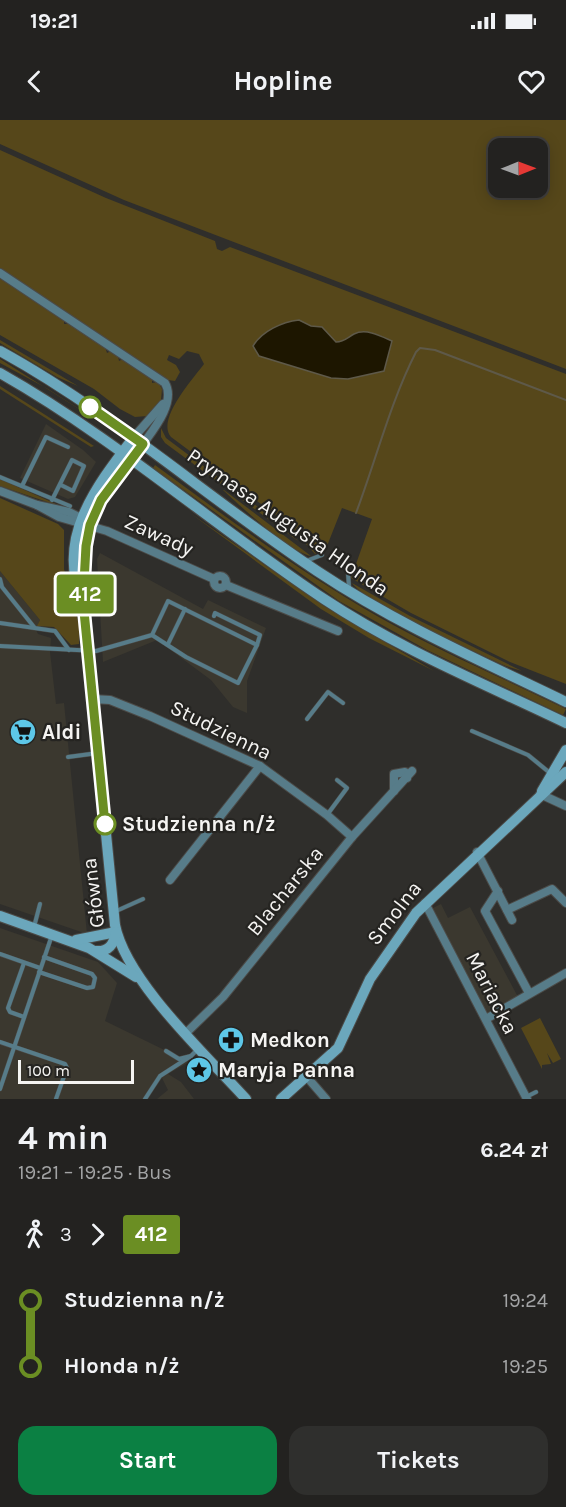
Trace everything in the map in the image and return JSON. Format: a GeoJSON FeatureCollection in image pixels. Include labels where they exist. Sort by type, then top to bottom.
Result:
{"type":"FeatureCollection","features":[{"type":"Feature","properties":{"kind":"street"},"geometry":{"type":"LineString","coordinates":[[0,273],[162,380],[168,391],[167,400],[154,429],[138,441]]}},
{"type":"Feature","properties":{"kind":"street","name":"Prymasa Augusta Hlonda"},"geometry":{"type":"LineString","coordinates":[[0,351],[64,390],[138,441],[303,562],[350,592],[423,633],[566,702]]}},
{"type":"Feature","properties":{"kind":"street","name":"Prymasa Augusta Hlonda"},"geometry":{"type":"LineString","coordinates":[[0,373],[73,418],[344,612],[396,641],[566,723]]}},
{"type":"Feature","properties":{"kind":"street","name":"Główna"},"geometry":{"type":"LineString","coordinates":[[138,441],[126,456],[101,500],[83,522],[86,546],[83,601],[113,912],[125,954],[139,978],[246,1099]]}},
{"type":"Feature","properties":{"kind":"street","name":"Zawady"},"geometry":{"type":"LineString","coordinates":[[0,491],[83,522],[214,579],[223,576],[226,585],[338,631]]}},
{"type":"Feature","properties":{"kind":"street","name":"Zawady"},"geometry":{"type":"LineString","coordinates":[[37,505],[67,507],[83,522]]}},
{"type":"Feature","properties":{"kind":"street","name":"Studzienna"},"geometry":{"type":"LineString","coordinates":[[93,699],[110,700],[150,716],[260,766],[327,815],[352,837]]}},
{"type":"Feature","properties":{"kind":"street","name":"Smolna"},"geometry":{"type":"LineString","coordinates":[[540,794],[566,750]]}},
{"type":"Feature","properties":{"kind":"street"},"geometry":{"type":"LineString","coordinates":[[170,880],[260,766]]}},
{"type":"Feature","properties":{"kind":"street","name":"Smolna"},"geometry":{"type":"LineString","coordinates":[[281,1099],[338,1048],[370,979],[402,929],[477,852],[566,772]]}},
{"type":"Feature","properties":{"kind":"street","name":"Blacharska"},"geometry":{"type":"LineString","coordinates":[[186,1033],[234,983],[352,837],[409,774]]}},
{"type":"Feature","properties":{"kind":"street"},"geometry":{"type":"LineString","coordinates":[[540,794],[566,806]]}},
{"type":"Feature","properties":{"kind":"street"},"geometry":{"type":"LineString","coordinates":[[477,852],[512,920]]}},
{"type":"Feature","properties":{"kind":"street"},"geometry":{"type":"LineString","coordinates":[[507,910],[552,888],[566,903]]}},
{"type":"Feature","properties":{"kind":"street"},"geometry":{"type":"LineString","coordinates":[[498,891],[485,911],[529,993]]}},
{"type":"Feature","properties":{"kind":"street","name":"Mariacka"},"geometry":{"type":"LineString","coordinates":[[425,903],[526,1098]]}},
{"type":"Feature","properties":{"kind":"street"},"geometry":{"type":"LineString","coordinates":[[0,916],[96,951],[139,978]]}},
{"type":"Feature","properties":{"kind":"street"},"geometry":{"type":"LineString","coordinates":[[71,940],[90,939],[117,932]]}},
{"type":"Feature","properties":{"kind":"street"},"geometry":{"type":"LineString","coordinates":[[96,951],[105,951],[112,945],[117,932]]}},
{"type":"Feature","properties":{"kind":"street"},"geometry":{"type":"LineString","coordinates":[[486,1019],[566,973]]}},
{"type":"Feature","properties":{"kind":"street"},"geometry":{"type":"LineString","coordinates":[[306,1076],[326,1099]]}},
{"type":"Feature","properties":{"kind":"lane"},"geometry":{"type":"LineString","coordinates":[[22,486],[46,437],[68,447]]}},
{"type":"Feature","properties":{"kind":"lane"},"geometry":{"type":"LineString","coordinates":[[52,500],[72,460],[84,466],[73,491],[61,485]]}},
{"type":"Feature","properties":{"kind":"lane"},"geometry":{"type":"LineString","coordinates":[[0,477],[67,507]]}},
{"type":"Feature","properties":{"kind":"lane"},"geometry":{"type":"LineString","coordinates":[[303,562],[322,555]]}},
{"type":"Feature","properties":{"kind":"lane"},"geometry":{"type":"LineString","coordinates":[[348,573],[350,592]]}},
{"type":"Feature","properties":{"kind":"lane"},"geometry":{"type":"LineString","coordinates":[[0,579],[2,587],[34,627]]}},
{"type":"Feature","properties":{"kind":"lane"},"geometry":{"type":"LineString","coordinates":[[152,635],[168,601],[257,645]]}},
{"type":"Feature","properties":{"kind":"lane"},"geometry":{"type":"LineString","coordinates":[[168,644],[185,609]]}},
{"type":"Feature","properties":{"kind":"lane"},"geometry":{"type":"LineString","coordinates":[[0,646],[88,651],[152,635],[186,657],[238,683],[260,635],[215,613],[213,616]]}},
{"type":"Feature","properties":{"kind":"lane"},"geometry":{"type":"LineString","coordinates":[[0,623],[55,631],[69,650]]}},
{"type":"Feature","properties":{"kind":"lane"},"geometry":{"type":"LineString","coordinates":[[307,719],[328,692],[343,703]]}},
{"type":"Feature","properties":{"kind":"lane"},"geometry":{"type":"LineString","coordinates":[[472,731],[528,755],[534,763],[552,774]]}},
{"type":"Feature","properties":{"kind":"lane"},"geometry":{"type":"LineString","coordinates":[[68,757],[98,753]]}},
{"type":"Feature","properties":{"kind":"lane"},"geometry":{"type":"LineString","coordinates":[[327,815],[347,788],[337,780]]}},
{"type":"Feature","properties":{"kind":"lane"},"geometry":{"type":"LineString","coordinates":[[113,912],[143,899]]}},
{"type":"Feature","properties":{"kind":"lane"},"geometry":{"type":"LineString","coordinates":[[34,927],[40,904]]}},
{"type":"Feature","properties":{"kind":"lane"},"geometry":{"type":"LineString","coordinates":[[0,1089],[52,934]]}},
{"type":"Feature","properties":{"kind":"lane"},"geometry":{"type":"LineString","coordinates":[[0,954],[87,988],[93,987],[95,978],[92,974],[45,957]]}},
{"type":"Feature","properties":{"kind":"lane"},"geometry":{"type":"LineString","coordinates":[[24,963],[8,1008],[10,1012],[24,1017]]}},
{"type":"Feature","properties":{"kind":"lane"},"geometry":{"type":"LineString","coordinates":[[0,1042],[65,1064],[67,1068],[56,1099]]}},
{"type":"Feature","properties":{"kind":"lane"},"geometry":{"type":"LineString","coordinates":[[145,1099],[160,1076],[200,1048]]}},
{"type":"Feature","properties":{"kind":"lane"},"geometry":{"type":"LineString","coordinates":[[166,1051],[178,1059],[191,1056]]}},
{"type":"Feature","properties":{"kind":"lane"},"geometry":{"type":"LineString","coordinates":[[526,1098],[536,1092]]}},
{"type":"Feature","properties":{"kind":"shaded area"},"geometry":{"type":"Polygon","coordinates":[[[0,120],[566,120],[566,369],[124,200],[0,144],[0,120]]]}},
{"type":"Feature","properties":{"kind":"shaded area"},"geometry":{"type":"Polygon","coordinates":[[[0,150],[106,198],[215,241],[217,249],[222,251],[230,247],[566,374],[566,684],[510,662],[411,613],[351,578],[372,519],[342,508],[327,546],[315,554],[288,524],[171,437],[168,421],[177,400],[204,364],[199,354],[187,351],[179,359],[169,355],[167,360],[176,365],[180,372],[175,381],[168,380],[0,268],[0,150]]]}},
{"type":"Feature","properties":{"kind":"shaded area"},"geometry":{"type":"Polygon","coordinates":[[[0,278],[64,320],[64,324],[69,324],[105,347],[107,353],[111,351],[118,356],[119,361],[123,359],[152,379],[152,383],[158,382],[162,389],[161,400],[147,416],[135,417],[120,409],[94,389],[0,335],[0,278]]]}},
{"type":"Feature","properties":{"kind":"shaded area"},"geometry":{"type":"Polygon","coordinates":[[[299,320],[311,326],[322,327],[336,342],[343,341],[359,332],[373,333],[392,341],[384,371],[348,379],[331,378],[259,356],[253,346],[262,336],[279,325],[299,320]]]}},
{"type":"Feature","properties":{"kind":"shaded area"},"geometry":{"type":"Polygon","coordinates":[[[0,340],[78,386],[57,377],[0,343],[0,340]]]}},
{"type":"Feature","properties":{"kind":"shaded area"},"geometry":{"type":"Polygon","coordinates":[[[0,359],[43,386],[0,363],[0,359]]]}},
{"type":"Feature","properties":{"kind":"shaded area"},"geometry":{"type":"Polygon","coordinates":[[[0,386],[94,446],[91,447],[0,389],[0,386]]]}},
{"type":"Feature","properties":{"kind":"shaded area"},"geometry":{"type":"Polygon","coordinates":[[[46,424],[96,462],[75,497],[68,499],[20,478],[46,424]]]}},
{"type":"Feature","properties":{"kind":"shaded area"},"geometry":{"type":"Polygon","coordinates":[[[161,428],[166,438],[286,528],[298,541],[165,443],[161,437],[161,428]]]}},
{"type":"Feature","properties":{"kind":"shaded area"},"geometry":{"type":"Polygon","coordinates":[[[155,465],[264,544],[348,599],[423,641],[566,709],[563,715],[427,650],[339,601],[153,468],[155,465]]]}},
{"type":"Feature","properties":{"kind":"shaded area"},"geometry":{"type":"Polygon","coordinates":[[[0,479],[65,508],[0,486],[0,479]]]}},
{"type":"Feature","properties":{"kind":"shaded area"},"geometry":{"type":"Polygon","coordinates":[[[223,490],[311,556],[291,547],[279,538],[223,490]]]}},
{"type":"Feature","properties":{"kind":"shaded area"},"geometry":{"type":"Polygon","coordinates":[[[0,498],[58,524],[64,530],[64,569],[79,625],[79,644],[71,645],[54,627],[37,626],[40,620],[0,571],[0,498]]]}},
{"type":"Feature","properties":{"kind":"shaded area"},"geometry":{"type":"Polygon","coordinates":[[[190,513],[324,606],[434,671],[369,638],[321,609],[190,513]]]}},
{"type":"Feature","properties":{"kind":"shaded area"},"geometry":{"type":"Polygon","coordinates":[[[100,553],[203,609],[208,600],[266,628],[247,681],[247,713],[233,707],[211,680],[157,640],[103,662],[97,559],[100,553]]]}},
{"type":"Feature","properties":{"kind":"shaded area"},"geometry":{"type":"Polygon","coordinates":[[[0,571],[40,620],[36,630],[38,634],[51,638],[50,652],[56,704],[64,703],[87,934],[0,904],[0,571]]]}},
{"type":"Feature","properties":{"kind":"shaded area"},"geometry":{"type":"Polygon","coordinates":[[[352,583],[410,616],[522,671],[506,666],[399,615],[361,592],[352,583]]]}},
{"type":"Feature","properties":{"kind":"shaded area"},"geometry":{"type":"Polygon","coordinates":[[[441,904],[448,918],[470,907],[518,997],[487,1014],[433,908],[441,904]]]}},
{"type":"Feature","properties":{"kind":"shaded area"},"geometry":{"type":"Polygon","coordinates":[[[0,928],[98,962],[117,983],[105,1021],[189,1062],[168,1074],[181,1082],[194,1099],[157,1099],[168,1090],[162,1078],[147,1099],[0,1099],[0,928]]]}},
{"type":"Feature","properties":{"kind":"shaded area"},"geometry":{"type":"Polygon","coordinates":[[[540,1018],[561,1059],[553,1063],[547,1053],[551,1064],[542,1065],[542,1069],[521,1028],[540,1018]]]}},
{"type":"Feature","properties":{"kind":"waterway"},"geometry":{"type":"LineString","coordinates":[[356,513],[398,391],[420,348],[435,350],[566,400]]}},
{"type":"Feature","properties":{"kind":"bus line","name":"412"},"geometry":{"type":"LineString","coordinates":[[90,407],[143,444],[101,500],[90,525],[86,546],[86,586],[83,601],[105,824]]}},
{"type":"Feature","properties":{"kind":"place","name":"Aldi"},"geometry":{"type":"Point","coordinates":[23,732]}},
{"type":"Feature","properties":{"kind":"place","name":"Studzienna n/ż"},"geometry":{"type":"Point","coordinates":[105,824]}},
{"type":"Feature","properties":{"kind":"place","name":"Medkon"},"geometry":{"type":"Point","coordinates":[231,1040]}},
{"type":"Feature","properties":{"kind":"place","name":"Maryja Panna"},"geometry":{"type":"Point","coordinates":[199,1070]}}]}
